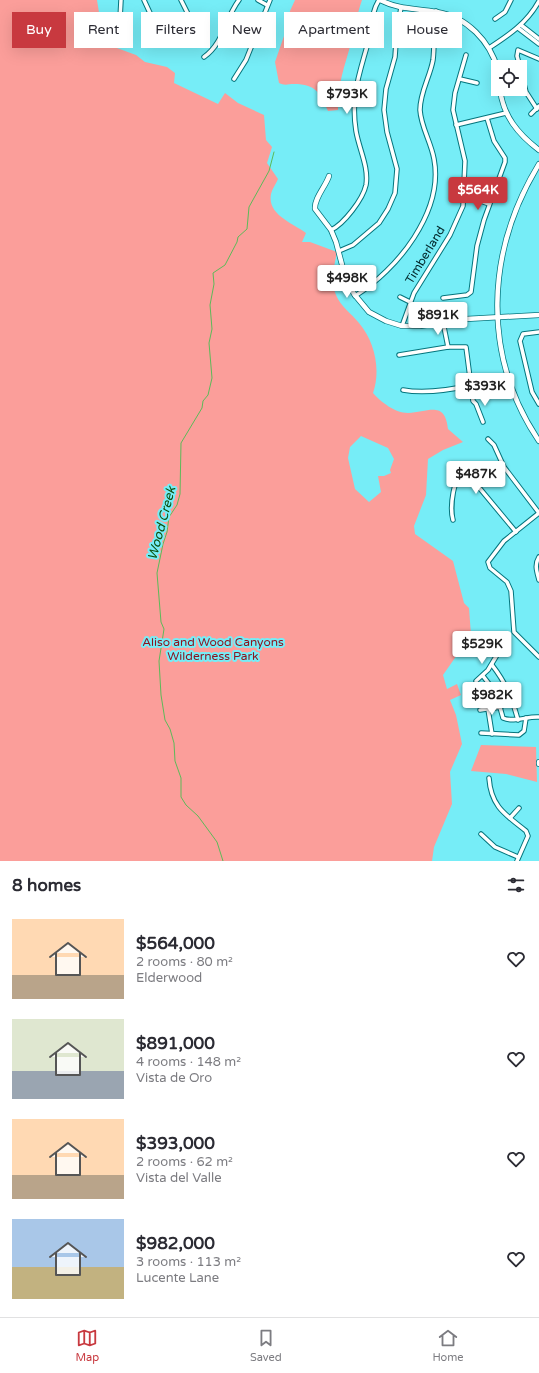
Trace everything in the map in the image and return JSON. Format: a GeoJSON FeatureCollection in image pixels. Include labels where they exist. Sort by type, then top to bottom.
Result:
{"type":"FeatureCollection","features":[{"type":"Feature","properties":{"kind":"street"},"geometry":{"type":"LineString","coordinates":[[120,12],[121,0]]}},
{"type":"Feature","properties":{"kind":"street"},"geometry":{"type":"LineString","coordinates":[[144,0],[150,12]]}},
{"type":"Feature","properties":{"kind":"street"},"geometry":{"type":"LineString","coordinates":[[181,0],[187,12]]}},
{"type":"Feature","properties":{"kind":"street"},"geometry":{"type":"LineString","coordinates":[[204,57],[212,51],[218,42],[239,0]]}},
{"type":"Feature","properties":{"kind":"street"},"geometry":{"type":"LineString","coordinates":[[258,0],[267,5]]}},
{"type":"Feature","properties":{"kind":"street"},"geometry":{"type":"LineString","coordinates":[[234,78],[246,60],[270,0]]}},
{"type":"Feature","properties":{"kind":"street"},"geometry":{"type":"LineString","coordinates":[[332,230],[342,223],[363,194],[366,187],[366,170],[356,133],[354,100],[360,65],[370,35],[373,12],[379,0],[401,8],[436,11],[452,16],[467,25],[483,39],[494,60]]}},
{"type":"Feature","properties":{"kind":"street"},"geometry":{"type":"LineString","coordinates":[[495,19],[505,12],[511,0]]}},
{"type":"Feature","properties":{"kind":"street"},"geometry":{"type":"LineString","coordinates":[[489,48],[518,28],[539,1]]}},
{"type":"Feature","properties":{"kind":"street"},"geometry":{"type":"LineString","coordinates":[[339,251],[353,245],[378,222],[388,209],[394,193],[397,169],[387,132],[384,110],[386,89],[396,57],[401,8]]}},
{"type":"Feature","properties":{"kind":"street"},"geometry":{"type":"LineString","coordinates":[[355,296],[378,280],[396,262],[424,219],[432,198],[435,169],[434,159],[423,125],[420,107],[433,60],[436,11]]}},
{"type":"Feature","properties":{"kind":"street"},"geometry":{"type":"LineString","coordinates":[[521,25],[539,39]]}},
{"type":"Feature","properties":{"kind":"street"},"geometry":{"type":"LineString","coordinates":[[518,28],[539,44]]}},
{"type":"Feature","properties":{"kind":"street"},"geometry":{"type":"LineString","coordinates":[[518,60],[518,50],[539,59]]}},
{"type":"Feature","properties":{"kind":"street","name":"Timberland"},"geometry":{"type":"LineString","coordinates":[[402,326],[410,302],[453,230],[463,206],[465,161],[454,117],[453,101],[466,55]]}},
{"type":"Feature","properties":{"kind":"street"},"geometry":{"type":"LineString","coordinates":[[460,79],[477,83]]}},
{"type":"Feature","properties":{"kind":"street"},"geometry":{"type":"LineString","coordinates":[[527,93],[538,108],[531,114]]}},
{"type":"Feature","properties":{"kind":"street"},"geometry":{"type":"LineString","coordinates":[[502,96],[506,113],[519,133],[539,150]]}},
{"type":"Feature","properties":{"kind":"street"},"geometry":{"type":"LineString","coordinates":[[456,125],[506,113]]}},
{"type":"Feature","properties":{"kind":"street"},"geometry":{"type":"LineString","coordinates":[[443,298],[468,295],[471,292],[477,246],[489,204],[505,162],[505,158],[494,142],[487,118]]}},
{"type":"Feature","properties":{"kind":"street"},"geometry":{"type":"LineString","coordinates":[[539,164],[520,200],[506,237],[499,278],[497,317],[501,351],[510,383],[524,415],[539,441]]}},
{"type":"Feature","properties":{"kind":"street"},"geometry":{"type":"LineString","coordinates":[[329,176],[314,204],[315,209],[332,230],[345,276],[355,296],[373,314],[386,321],[402,326],[420,326],[443,322],[497,317],[539,315]]}},
{"type":"Feature","properties":{"kind":"street"},"geometry":{"type":"LineString","coordinates":[[464,196],[489,204]]}},
{"type":"Feature","properties":{"kind":"street","name":"Timberland"},"geometry":{"type":"LineString","coordinates":[[400,297],[410,302]]}},
{"type":"Feature","properties":{"kind":"street"},"geometry":{"type":"LineString","coordinates":[[443,322],[448,347]]}},
{"type":"Feature","properties":{"kind":"street"},"geometry":{"type":"LineString","coordinates":[[539,332],[523,334],[520,340],[532,392],[539,404]]}},
{"type":"Feature","properties":{"kind":"street"},"geometry":{"type":"LineString","coordinates":[[398,355],[448,347],[466,347],[473,401],[476,404],[483,422]]}},
{"type":"Feature","properties":{"kind":"street"},"geometry":{"type":"LineString","coordinates":[[403,390],[413,392],[446,390],[472,385]]}},
{"type":"Feature","properties":{"kind":"street"},"geometry":{"type":"LineString","coordinates":[[488,439],[494,445],[508,472],[539,513],[495,551],[488,562],[488,566],[507,582],[511,591],[514,632],[539,657]]}},
{"type":"Feature","properties":{"kind":"street"},"geometry":{"type":"LineString","coordinates":[[453,520],[454,490],[462,474],[468,474],[516,532]]}},
{"type":"Feature","properties":{"kind":"street"},"geometry":{"type":"LineString","coordinates":[[539,557],[536,562],[536,568],[539,580]]}},
{"type":"Feature","properties":{"kind":"street"},"geometry":{"type":"LineString","coordinates":[[476,681],[492,666],[496,655]]}},
{"type":"Feature","properties":{"kind":"street"},"geometry":{"type":"LineString","coordinates":[[492,666],[504,680],[512,697],[518,720]]}},
{"type":"Feature","properties":{"kind":"street"},"geometry":{"type":"LineString","coordinates":[[483,676],[496,693],[501,706],[503,718],[518,720],[539,717]]}},
{"type":"Feature","properties":{"kind":"street"},"geometry":{"type":"LineString","coordinates":[[480,710],[501,706]]}},
{"type":"Feature","properties":{"kind":"street"},"geometry":{"type":"LineString","coordinates":[[488,708],[492,734]]}},
{"type":"Feature","properties":{"kind":"street"},"geometry":{"type":"LineString","coordinates":[[481,733],[519,735],[524,731],[526,718]]}},
{"type":"Feature","properties":{"kind":"street"},"geometry":{"type":"LineString","coordinates":[[539,758],[539,763]]}},
{"type":"Feature","properties":{"kind":"street"},"geometry":{"type":"LineString","coordinates":[[481,834],[495,847],[518,859],[528,836],[526,832],[496,805],[492,796],[489,778]]}},
{"type":"Feature","properties":{"kind":"street"},"geometry":{"type":"LineString","coordinates":[[510,818],[519,808]]}},
{"type":"Feature","properties":{"kind":"green space","name":"Aliso and Wood Canyons Wilderness Park"},"geometry":{"type":"Polygon","coordinates":[[[0,0],[97,0],[99,12],[74,12],[74,48],[117,48],[136,55],[145,62],[167,67],[175,73],[174,83],[218,104],[225,93],[238,103],[264,115],[266,140],[272,147],[267,163],[278,179],[271,194],[273,208],[282,218],[306,233],[302,242],[310,242],[337,252],[333,274],[334,290],[346,310],[356,319],[365,331],[373,347],[376,375],[373,393],[389,406],[403,413],[429,410],[439,411],[443,414],[446,420],[448,429],[463,442],[443,450],[428,459],[426,495],[414,526],[415,534],[453,561],[464,603],[469,608],[471,635],[443,675],[447,689],[457,684],[461,695],[450,700],[456,715],[462,744],[450,772],[452,804],[434,847],[432,861],[0,861],[0,0]],[[361,436],[350,447],[348,458],[355,489],[369,502],[381,492],[378,476],[384,476],[391,473],[390,470],[394,459],[388,448],[361,436]]]}},
{"type":"Feature","properties":{"kind":"green space"},"geometry":{"type":"Polygon","coordinates":[[[295,0],[362,0],[359,12],[290,11],[295,0]]]}},
{"type":"Feature","properties":{"kind":"green space"},"geometry":{"type":"Polygon","coordinates":[[[284,36],[284,48],[350,48],[342,76],[338,110],[328,111],[320,95],[312,88],[301,84],[285,85],[279,83],[275,62],[284,36]]]}},
{"type":"Feature","properties":{"kind":"green space"},"geometry":{"type":"Polygon","coordinates":[[[481,745],[536,747],[537,782],[506,774],[471,771],[481,745]]]}},
{"type":"Feature","properties":{"kind":"waterway","name":"Wood Creek"},"geometry":{"type":"LineString","coordinates":[[223,861],[217,842],[198,816],[186,805],[181,797],[181,778],[175,761],[174,743],[170,729],[165,720],[161,695],[159,661],[164,629],[161,622],[157,573],[169,517],[177,505],[180,494],[181,443],[202,408],[203,401],[208,395],[212,378],[209,343],[212,329],[210,305],[214,284],[213,273],[225,265],[238,237],[247,229],[249,207],[269,171],[274,152]]}}]}
